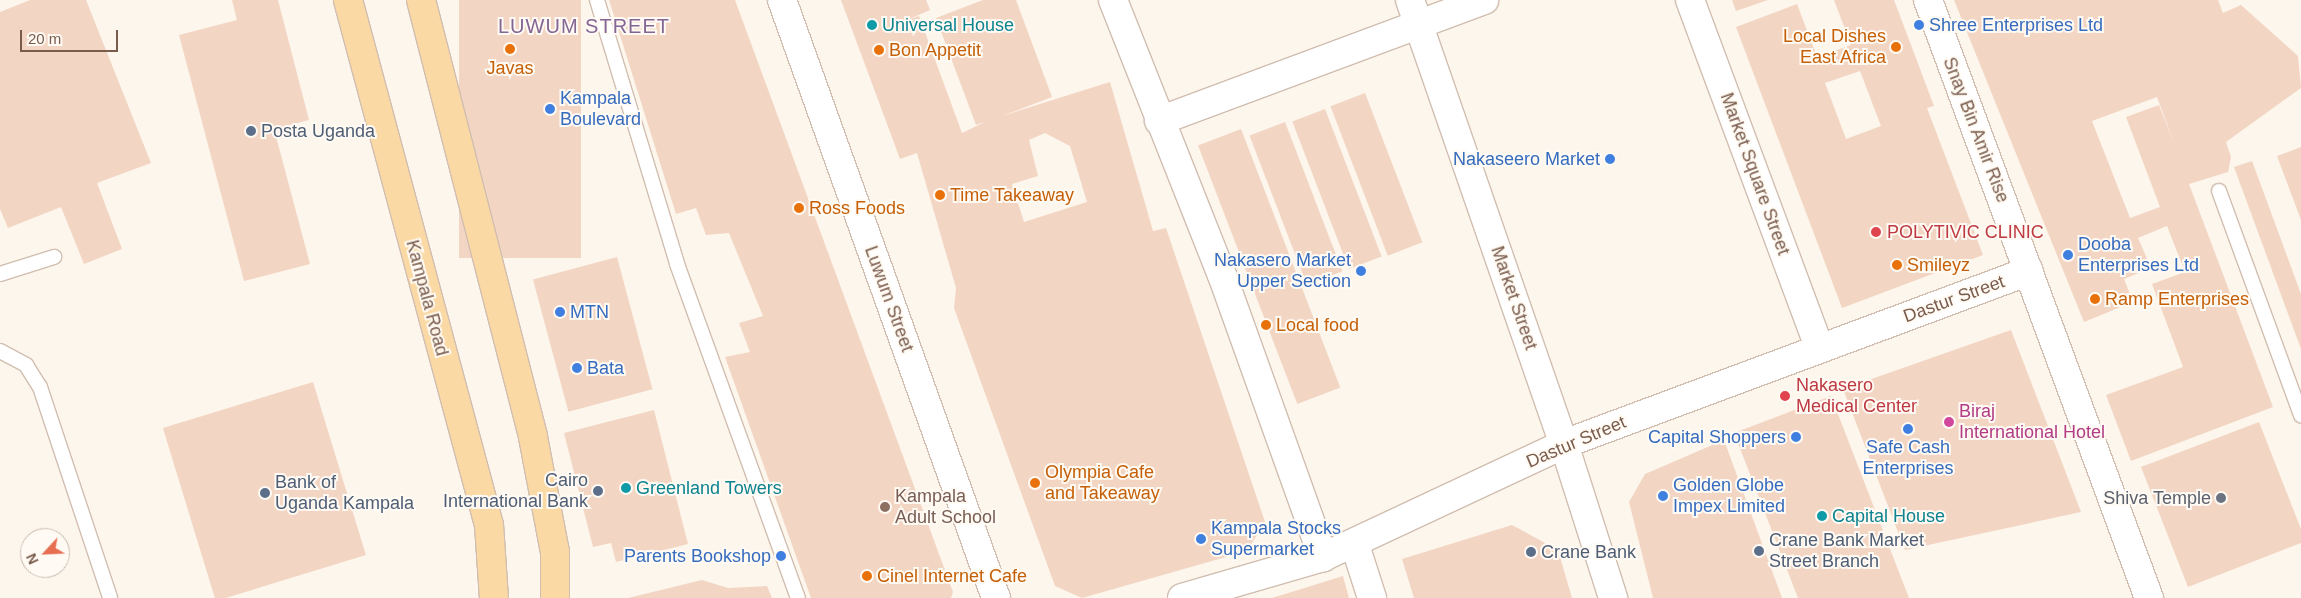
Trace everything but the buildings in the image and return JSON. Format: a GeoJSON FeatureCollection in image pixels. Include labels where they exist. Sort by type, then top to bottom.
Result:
{"type":"FeatureCollection","features":[{"type":"Feature","properties":{"kind":"main road","name":"Kampala Road"},"geometry":{"type":"LineString","coordinates":[[348,0],[489,525],[494,598]]}},
{"type":"Feature","properties":{"kind":"main road"},"geometry":{"type":"LineString","coordinates":[[421,0],[533,437],[555,552],[555,598]]}},
{"type":"Feature","properties":{"kind":"street","name":"Luwum Street"},"geometry":{"type":"LineString","coordinates":[[782,0],[996,598]]}},
{"type":"Feature","properties":{"kind":"street"},"geometry":{"type":"LineString","coordinates":[[1113,0],[1159,121],[1222,275],[1323,557]]}},
{"type":"Feature","properties":{"kind":"street","name":"Market Street"},"geometry":{"type":"LineString","coordinates":[[1410,0],[1564,444],[1613,598]]}},
{"type":"Feature","properties":{"kind":"street"},"geometry":{"type":"LineString","coordinates":[[1159,121],[1484,0]]}},
{"type":"Feature","properties":{"kind":"street","name":"Market Square Street"},"geometry":{"type":"LineString","coordinates":[[1690,0],[1820,348]]}},
{"type":"Feature","properties":{"kind":"street","name":"Snay Bin Amir Rise"},"geometry":{"type":"LineString","coordinates":[[1928,0],[2149,598]]}},
{"type":"Feature","properties":{"kind":"street","name":"Dastur Street"},"geometry":{"type":"LineString","coordinates":[[1182,598],[1323,557],[1355,545],[1564,444],[2029,271]]}},
{"type":"Feature","properties":{"kind":"street"},"geometry":{"type":"LineString","coordinates":[[1355,545],[1372,598]]}},
{"type":"Feature","properties":{"kind":"lane"},"geometry":{"type":"LineString","coordinates":[[597,0],[677,264],[798,598]]}},
{"type":"Feature","properties":{"kind":"lane"},"geometry":{"type":"LineString","coordinates":[[2219,191],[2301,415]]}},
{"type":"Feature","properties":{"kind":"lane"},"geometry":{"type":"LineString","coordinates":[[0,274],[54,257]]}},
{"type":"Feature","properties":{"kind":"lane"},"geometry":{"type":"LineString","coordinates":[[0,351],[26,365],[40,387],[110,598]]}},
{"type":"Feature","properties":{"kind":"place","name":"Universal House"},"geometry":{"type":"Point","coordinates":[872,25]}},
{"type":"Feature","properties":{"kind":"place","name":"Shree Enterprises Ltd"},"geometry":{"type":"Point","coordinates":[1919,25]}},
{"type":"Feature","properties":{"kind":"place","name":"Local Dishes East Africa"},"geometry":{"type":"Point","coordinates":[1896,47]}},
{"type":"Feature","properties":{"kind":"place","name":"Javas"},"geometry":{"type":"Point","coordinates":[510,49]}},
{"type":"Feature","properties":{"kind":"place","name":"Bon Appetit"},"geometry":{"type":"Point","coordinates":[879,50]}},
{"type":"Feature","properties":{"kind":"place","name":"Kampala Boulevard"},"geometry":{"type":"Point","coordinates":[550,109]}},
{"type":"Feature","properties":{"kind":"place","name":"Posta Uganda"},"geometry":{"type":"Point","coordinates":[251,131]}},
{"type":"Feature","properties":{"kind":"place","name":"Nakaseero Market"},"geometry":{"type":"Point","coordinates":[1610,159]}},
{"type":"Feature","properties":{"kind":"place","name":"Time Takeaway"},"geometry":{"type":"Point","coordinates":[940,195]}},
{"type":"Feature","properties":{"kind":"place","name":"Ross Foods"},"geometry":{"type":"Point","coordinates":[799,208]}},
{"type":"Feature","properties":{"kind":"place","name":"POLYTIVIC CLINIC"},"geometry":{"type":"Point","coordinates":[1876,232]}},
{"type":"Feature","properties":{"kind":"place","name":"Dooba Enterprises Ltd"},"geometry":{"type":"Point","coordinates":[2068,255]}},
{"type":"Feature","properties":{"kind":"place","name":"Smileyz"},"geometry":{"type":"Point","coordinates":[1897,265]}},
{"type":"Feature","properties":{"kind":"place","name":"Nakasero Market Upper Section"},"geometry":{"type":"Point","coordinates":[1361,271]}},
{"type":"Feature","properties":{"kind":"place","name":"Ramp Enterprises"},"geometry":{"type":"Point","coordinates":[2095,299]}},
{"type":"Feature","properties":{"kind":"place","name":"MTN"},"geometry":{"type":"Point","coordinates":[560,312]}},
{"type":"Feature","properties":{"kind":"place","name":"Local food"},"geometry":{"type":"Point","coordinates":[1266,325]}},
{"type":"Feature","properties":{"kind":"place","name":"Bata"},"geometry":{"type":"Point","coordinates":[577,368]}},
{"type":"Feature","properties":{"kind":"place","name":"Nakasero Medical Center"},"geometry":{"type":"Point","coordinates":[1785,396]}},
{"type":"Feature","properties":{"kind":"place","name":"Biraj International Hotel"},"geometry":{"type":"Point","coordinates":[1949,422]}},
{"type":"Feature","properties":{"kind":"place","name":"Safe Cash Enterprises"},"geometry":{"type":"Point","coordinates":[1908,429]}},
{"type":"Feature","properties":{"kind":"place","name":"Capital Shoppers"},"geometry":{"type":"Point","coordinates":[1796,437]}},
{"type":"Feature","properties":{"kind":"place","name":"Olympia Cafe and Takeaway"},"geometry":{"type":"Point","coordinates":[1035,483]}},
{"type":"Feature","properties":{"kind":"place","name":"Greenland Towers"},"geometry":{"type":"Point","coordinates":[626,488]}},
{"type":"Feature","properties":{"kind":"place","name":"Cairo International Bank"},"geometry":{"type":"Point","coordinates":[598,491]}},
{"type":"Feature","properties":{"kind":"place","name":"Bank of Uganda Kampala"},"geometry":{"type":"Point","coordinates":[265,493]}},
{"type":"Feature","properties":{"kind":"place","name":"Golden Globe Impex Limited"},"geometry":{"type":"Point","coordinates":[1663,496]}},
{"type":"Feature","properties":{"kind":"place","name":"Shiva Temple"},"geometry":{"type":"Point","coordinates":[2221,498]}},
{"type":"Feature","properties":{"kind":"place","name":"Kampala Adult School"},"geometry":{"type":"Point","coordinates":[885,507]}},
{"type":"Feature","properties":{"kind":"place","name":"Capital House"},"geometry":{"type":"Point","coordinates":[1822,516]}},
{"type":"Feature","properties":{"kind":"place","name":"Kampala Stocks Supermarket"},"geometry":{"type":"Point","coordinates":[1201,539]}},
{"type":"Feature","properties":{"kind":"place","name":"Crane Bank Market Street Branch"},"geometry":{"type":"Point","coordinates":[1759,551]}},
{"type":"Feature","properties":{"kind":"place","name":"Crane Bank"},"geometry":{"type":"Point","coordinates":[1531,552]}},
{"type":"Feature","properties":{"kind":"place","name":"Parents Bookshop"},"geometry":{"type":"Point","coordinates":[781,556]}},
{"type":"Feature","properties":{"kind":"place","name":"Cinel Internet Cafe"},"geometry":{"type":"Point","coordinates":[867,576]}},
{"type":"Feature","properties":{"kind":"district","name":"LUWUM STREET"},"geometry":{"type":"Point","coordinates":[584,26]}}]}
